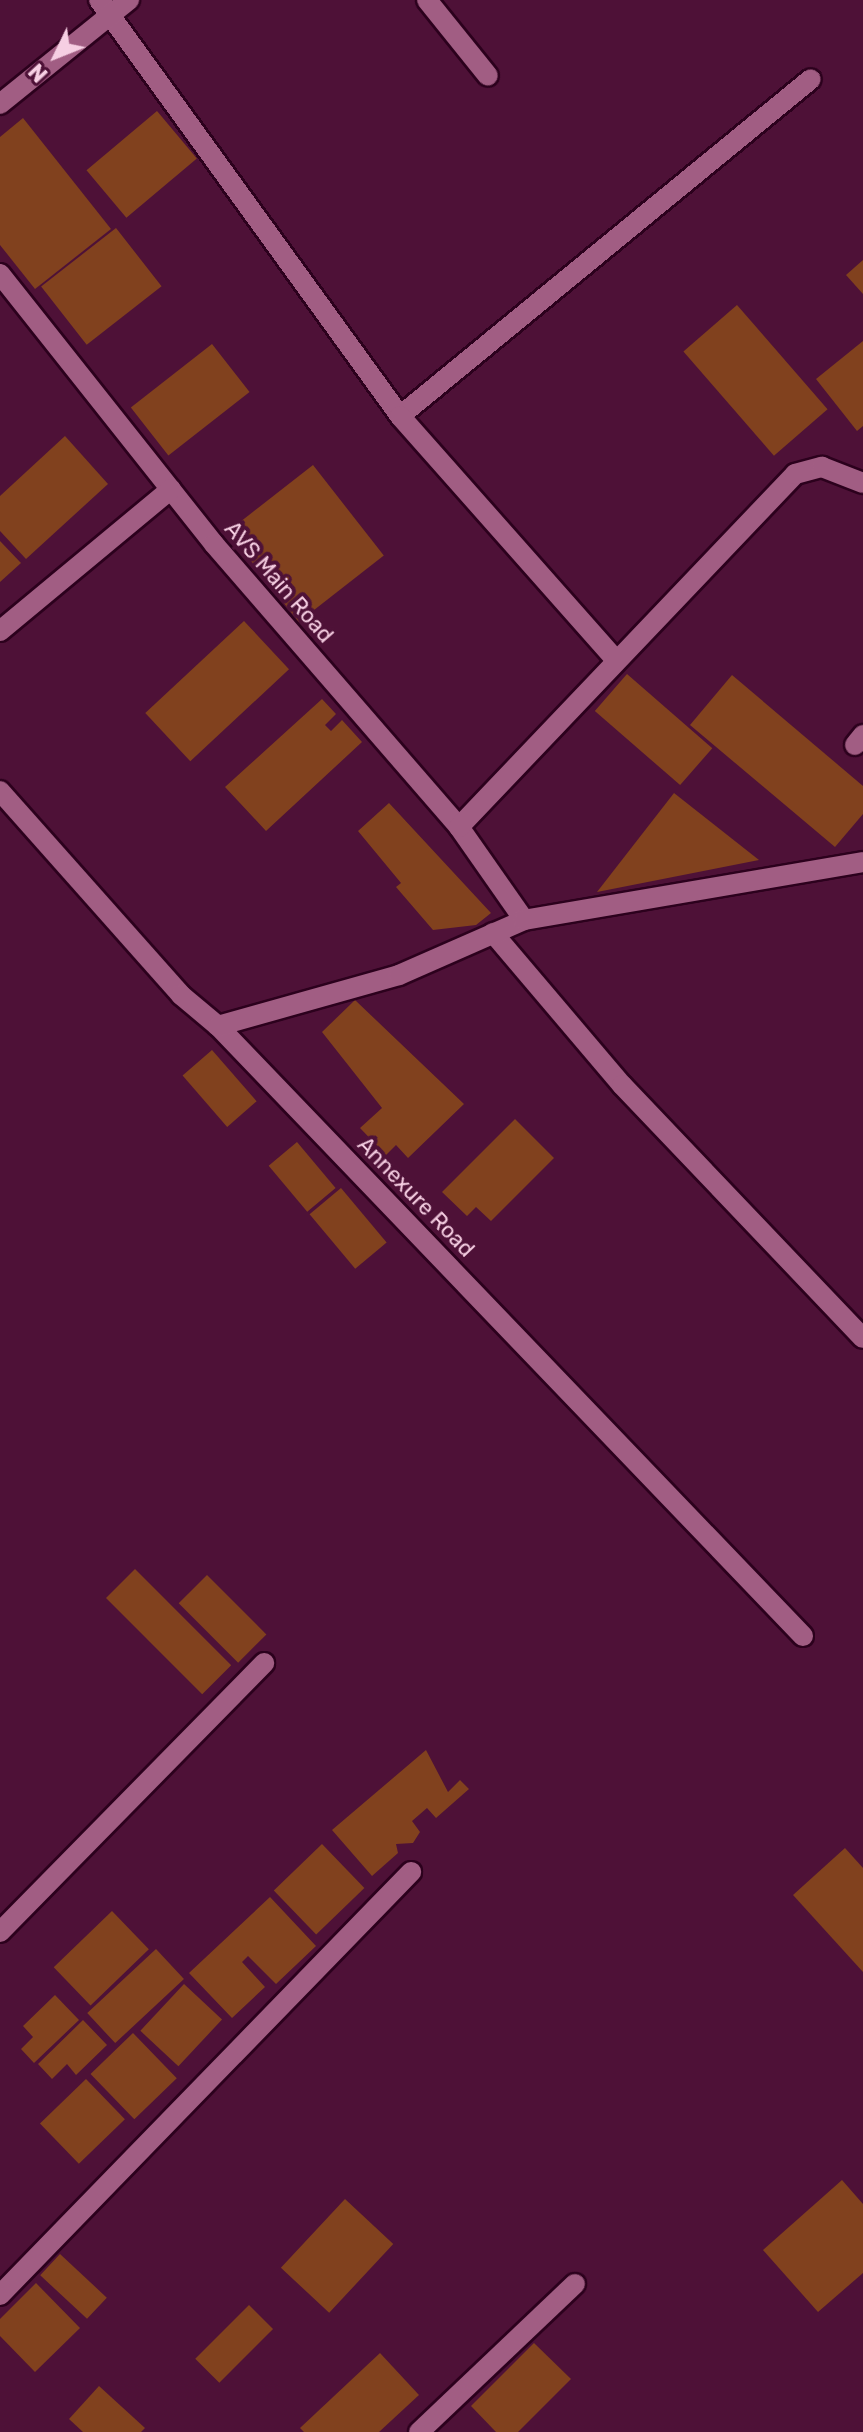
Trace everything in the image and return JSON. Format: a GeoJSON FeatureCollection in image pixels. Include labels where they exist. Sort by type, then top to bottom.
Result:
{"type":"FeatureCollection","features":[{"type":"Feature","properties":{"kind":"street"},"geometry":{"type":"LineString","coordinates":[[0,104],[104,8],[129,0]]}},
{"type":"Feature","properties":{"kind":"street"},"geometry":{"type":"LineString","coordinates":[[427,0],[488,76]]}},
{"type":"Feature","properties":{"kind":"street"},"geometry":{"type":"LineString","coordinates":[[104,8],[400,416],[615,659]]}},
{"type":"Feature","properties":{"kind":"street"},"geometry":{"type":"LineString","coordinates":[[400,416],[811,79]]}},
{"type":"Feature","properties":{"kind":"street","name":"AVS Main Road"},"geometry":{"type":"LineString","coordinates":[[0,274],[171,489],[459,827],[524,920]]}},
{"type":"Feature","properties":{"kind":"street"},"geometry":{"type":"LineString","coordinates":[[459,827],[615,659],[795,474],[822,467],[863,483]]}},
{"type":"Feature","properties":{"kind":"street"},"geometry":{"type":"LineString","coordinates":[[0,631],[171,489]]}},
{"type":"Feature","properties":{"kind":"street","name":"Annexure Road"},"geometry":{"type":"LineString","coordinates":[[0,791],[181,995],[218,1026],[803,1636]]}},
{"type":"Feature","properties":{"kind":"street"},"geometry":{"type":"LineString","coordinates":[[218,1026],[399,975],[524,920],[863,862]]}},
{"type":"Feature","properties":{"kind":"street"},"geometry":{"type":"LineString","coordinates":[[493,933],[622,1085],[863,1338]]}},
{"type":"Feature","properties":{"kind":"street"},"geometry":{"type":"LineString","coordinates":[[0,1932],[264,1663]]}},
{"type":"Feature","properties":{"kind":"street"},"geometry":{"type":"LineString","coordinates":[[0,2295],[411,1872]]}},
{"type":"Feature","properties":{"kind":"street"},"geometry":{"type":"LineString","coordinates":[[419,2432],[575,2284]]}},
{"type":"Feature","properties":{"kind":"building"},"geometry":{"type":"Polygon","coordinates":[[[157,111],[197,158],[126,218],[87,170],[157,111]]]}},
{"type":"Feature","properties":{"kind":"building"},"geometry":{"type":"Polygon","coordinates":[[[23,118],[111,229],[35,289],[0,245],[0,137],[23,118]]]}},
{"type":"Feature","properties":{"kind":"building"},"geometry":{"type":"Polygon","coordinates":[[[116,228],[162,286],[87,345],[41,286],[116,228]]]}},
{"type":"Feature","properties":{"kind":"building"},"geometry":{"type":"Polygon","coordinates":[[[863,260],[863,294],[846,275],[863,260]]]}},
{"type":"Feature","properties":{"kind":"building"},"geometry":{"type":"Polygon","coordinates":[[[737,305],[828,409],[774,456],[683,352],[737,305]]]}},
{"type":"Feature","properties":{"kind":"building"},"geometry":{"type":"Polygon","coordinates":[[[863,341],[863,426],[857,431],[816,379],[863,341]]]}},
{"type":"Feature","properties":{"kind":"building"},"geometry":{"type":"Polygon","coordinates":[[[212,344],[250,392],[168,455],[131,407],[212,344]]]}},
{"type":"Feature","properties":{"kind":"building"},"geometry":{"type":"Polygon","coordinates":[[[65,436],[108,484],[26,559],[0,531],[0,496],[65,436]]]}},
{"type":"Feature","properties":{"kind":"building"},"geometry":{"type":"Polygon","coordinates":[[[313,465],[384,556],[299,622],[228,531],[313,465]]]}},
{"type":"Feature","properties":{"kind":"building"},"geometry":{"type":"Polygon","coordinates":[[[0,541],[21,563],[0,582],[0,541]]]}},
{"type":"Feature","properties":{"kind":"building"},"geometry":{"type":"Polygon","coordinates":[[[244,621],[289,669],[190,761],[145,713],[244,621]]]}},
{"type":"Feature","properties":{"kind":"building"},"geometry":{"type":"Polygon","coordinates":[[[627,674],[712,748],[680,785],[595,711],[627,674]]]}},
{"type":"Feature","properties":{"kind":"building"},"geometry":{"type":"Polygon","coordinates":[[[732,675],[863,786],[863,814],[835,847],[690,725],[732,675]]]}},
{"type":"Feature","properties":{"kind":"building"},"geometry":{"type":"Polygon","coordinates":[[[322,699],[336,714],[325,725],[331,731],[342,720],[362,742],[266,831],[225,787],[322,699]]]}},
{"type":"Feature","properties":{"kind":"building"},"geometry":{"type":"Polygon","coordinates":[[[674,793],[759,860],[597,892],[674,793]]]}},
{"type":"Feature","properties":{"kind":"building"},"geometry":{"type":"Polygon","coordinates":[[[389,803],[491,913],[476,925],[433,930],[396,887],[401,883],[358,831],[389,803]]]}},
{"type":"Feature","properties":{"kind":"building"},"geometry":{"type":"Polygon","coordinates":[[[355,1000],[464,1104],[408,1158],[396,1145],[386,1155],[360,1128],[382,1108],[322,1032],[355,1000]]]}},
{"type":"Feature","properties":{"kind":"building"},"geometry":{"type":"Polygon","coordinates":[[[212,1050],[257,1101],[227,1127],[183,1076],[212,1050]]]}},
{"type":"Feature","properties":{"kind":"building"},"geometry":{"type":"Polygon","coordinates":[[[515,1119],[554,1158],[491,1221],[476,1207],[467,1216],[442,1192],[515,1119]]]}},
{"type":"Feature","properties":{"kind":"building"},"geometry":{"type":"Polygon","coordinates":[[[297,1142],[336,1188],[307,1212],[269,1166],[297,1142]]]}},
{"type":"Feature","properties":{"kind":"building"},"geometry":{"type":"Polygon","coordinates":[[[341,1188],[387,1242],[355,1269],[310,1214],[341,1188]]]}},
{"type":"Feature","properties":{"kind":"building"},"geometry":{"type":"Polygon","coordinates":[[[135,1569],[231,1665],[202,1694],[106,1598],[135,1569]]]}},
{"type":"Feature","properties":{"kind":"building"},"geometry":{"type":"Polygon","coordinates":[[[207,1575],[266,1634],[238,1663],[179,1603],[207,1575]]]}},
{"type":"Feature","properties":{"kind":"building"},"geometry":{"type":"Polygon","coordinates":[[[426,1750],[448,1792],[460,1780],[469,1789],[436,1818],[427,1808],[412,1821],[420,1832],[413,1843],[396,1844],[398,1853],[372,1876],[332,1830],[426,1750]]]}},
{"type":"Feature","properties":{"kind":"building"},"geometry":{"type":"Polygon","coordinates":[[[322,1844],[364,1888],[316,1934],[274,1891],[322,1844]]]}},
{"type":"Feature","properties":{"kind":"building"},"geometry":{"type":"Polygon","coordinates":[[[845,1848],[863,1868],[863,1972],[793,1895],[845,1848]]]}},
{"type":"Feature","properties":{"kind":"building"},"geometry":{"type":"Polygon","coordinates":[[[270,1897],[316,1946],[276,1984],[248,1956],[242,1962],[265,1987],[232,2018],[189,1973],[270,1897]]]}},
{"type":"Feature","properties":{"kind":"building"},"geometry":{"type":"Polygon","coordinates":[[[112,1911],[149,1949],[91,2005],[54,1967],[112,1911]]]}},
{"type":"Feature","properties":{"kind":"building"},"geometry":{"type":"Polygon","coordinates":[[[156,1949],[184,1979],[115,2043],[87,2013],[156,1949]]]}},
{"type":"Feature","properties":{"kind":"building"},"geometry":{"type":"Polygon","coordinates":[[[184,1984],[222,2019],[178,2066],[140,2031],[184,1984]]]}},
{"type":"Feature","properties":{"kind":"building"},"geometry":{"type":"Polygon","coordinates":[[[55,1995],[79,2020],[34,2063],[21,2049],[33,2037],[23,2026],[55,1995]]]}},
{"type":"Feature","properties":{"kind":"building"},"geometry":{"type":"Polygon","coordinates":[[[83,2020],[107,2045],[76,2075],[67,2064],[52,2079],[38,2064],[83,2020]]]}},
{"type":"Feature","properties":{"kind":"building"},"geometry":{"type":"Polygon","coordinates":[[[133,2033],[177,2078],[134,2119],[91,2074],[133,2033]]]}},
{"type":"Feature","properties":{"kind":"building"},"geometry":{"type":"Polygon","coordinates":[[[86,2079],[125,2119],[79,2164],[40,2123],[86,2079]]]}},
{"type":"Feature","properties":{"kind":"building"},"geometry":{"type":"Polygon","coordinates":[[[842,2180],[863,2204],[863,2273],[818,2312],[763,2250],[842,2180]]]}},
{"type":"Feature","properties":{"kind":"building"},"geometry":{"type":"Polygon","coordinates":[[[345,2199],[393,2244],[329,2313],[281,2268],[345,2199]]]}},
{"type":"Feature","properties":{"kind":"building"},"geometry":{"type":"Polygon","coordinates":[[[60,2254],[107,2298],[87,2319],[40,2275],[60,2254]]]}},
{"type":"Feature","properties":{"kind":"building"},"geometry":{"type":"Polygon","coordinates":[[[36,2283],[80,2328],[35,2372],[0,2336],[0,2319],[36,2283]]]}},
{"type":"Feature","properties":{"kind":"building"},"geometry":{"type":"Polygon","coordinates":[[[249,2305],[273,2329],[219,2383],[195,2359],[249,2305]]]}},
{"type":"Feature","properties":{"kind":"building"},"geometry":{"type":"Polygon","coordinates":[[[534,2343],[571,2379],[518,2432],[496,2432],[471,2406],[534,2343]]]}},
{"type":"Feature","properties":{"kind":"building"},"geometry":{"type":"Polygon","coordinates":[[[380,2353],[419,2395],[379,2432],[304,2432],[300,2428],[380,2353]]]}},
{"type":"Feature","properties":{"kind":"building"},"geometry":{"type":"Polygon","coordinates":[[[99,2386],[145,2428],[141,2432],[83,2432],[69,2419],[99,2386]]]}}]}
